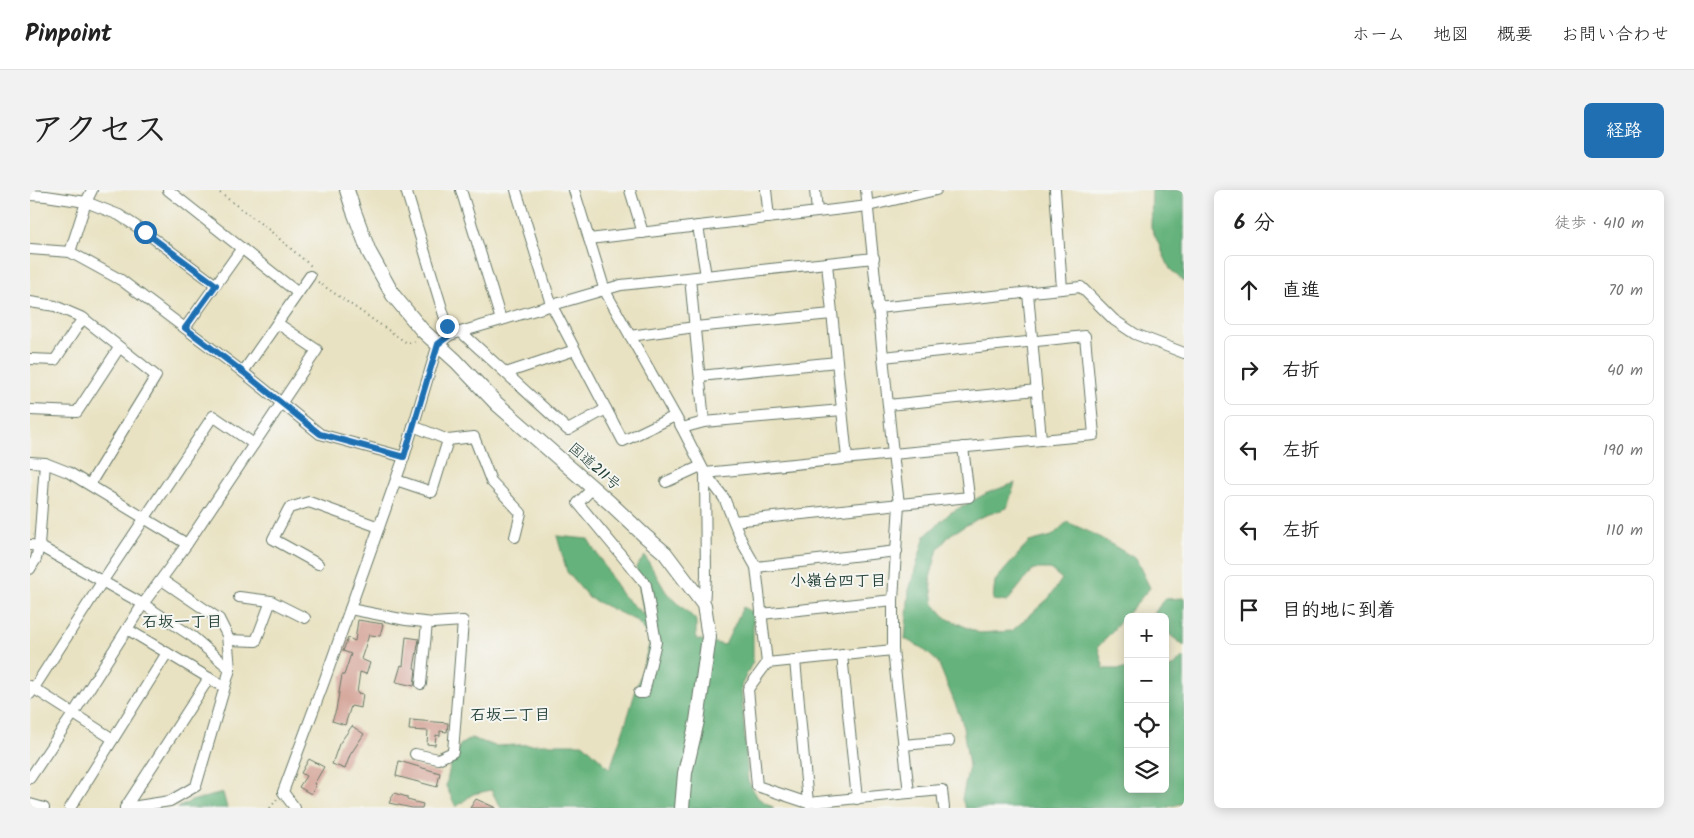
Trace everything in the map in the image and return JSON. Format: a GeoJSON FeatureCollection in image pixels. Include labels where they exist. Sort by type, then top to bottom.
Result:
{"type":"FeatureCollection","features":[{"type":"Feature","properties":{"kind":"highway","name":"国道211号"},"geometry":{"type":"LineString","coordinates":[[348,190],[356,218],[373,261],[393,295],[422,330],[497,404],[593,488],[644,536],[665,552],[704,605],[709,637],[697,721],[685,773],[682,808]]}},
{"type":"Feature","properties":{"kind":"street"},"geometry":{"type":"LineString","coordinates":[[70,252],[86,202],[92,190]]}},
{"type":"Feature","properties":{"kind":"street"},"geometry":{"type":"LineString","coordinates":[[168,190],[298,293]]}},
{"type":"Feature","properties":{"kind":"street"},"geometry":{"type":"LineString","coordinates":[[406,190],[450,335]]}},
{"type":"Feature","properties":{"kind":"street"},"geometry":{"type":"LineString","coordinates":[[461,190],[501,320]]}},
{"type":"Feature","properties":{"kind":"street"},"geometry":{"type":"LineString","coordinates":[[516,190],[551,304],[623,441],[675,416]]}},
{"type":"Feature","properties":{"kind":"street"},"geometry":{"type":"LineString","coordinates":[[574,190],[605,291],[703,469],[724,498],[743,544],[756,567],[767,663],[748,689],[757,786],[808,803],[942,790],[944,808]]}},
{"type":"Feature","properties":{"kind":"street"},"geometry":{"type":"LineString","coordinates":[[630,190],[643,233]]}},
{"type":"Feature","properties":{"kind":"street"},"geometry":{"type":"LineString","coordinates":[[766,190],[769,218]]}},
{"type":"Feature","properties":{"kind":"street"},"geometry":{"type":"LineString","coordinates":[[815,190],[817,212]]}},
{"type":"Feature","properties":{"kind":"street"},"geometry":{"type":"LineString","coordinates":[[866,190],[899,504],[893,600],[893,650],[909,793]]}},
{"type":"Feature","properties":{"kind":"street"},"geometry":{"type":"LineString","coordinates":[[589,240],[868,206],[936,190]]}},
{"type":"Feature","properties":{"kind":"street"},"geometry":{"type":"LineString","coordinates":[[1055,190],[1062,289]]}},
{"type":"Feature","properties":{"kind":"street"},"geometry":{"type":"LineString","coordinates":[[30,195],[47,193],[86,202],[119,215],[216,285]]}},
{"type":"Feature","properties":{"kind":"street"},"geometry":{"type":"LineString","coordinates":[[698,226],[706,276]]}},
{"type":"Feature","properties":{"kind":"street"},"geometry":{"type":"LineString","coordinates":[[185,328],[242,248]]}},
{"type":"Feature","properties":{"kind":"street"},"geometry":{"type":"LineString","coordinates":[[30,249],[70,252],[121,280],[243,372],[320,434],[404,457]]}},
{"type":"Feature","properties":{"kind":"street"},"geometry":{"type":"LineString","coordinates":[[295,808],[282,792],[404,457],[435,341],[551,304],[605,291],[621,285],[874,258]]}},
{"type":"Feature","properties":{"kind":"street"},"geometry":{"type":"LineString","coordinates":[[827,264],[846,458]]}},
{"type":"Feature","properties":{"kind":"street"},"geometry":{"type":"LineString","coordinates":[[243,372],[310,276]]}},
{"type":"Feature","properties":{"kind":"street"},"geometry":{"type":"LineString","coordinates":[[690,278],[704,422]]}},
{"type":"Feature","properties":{"kind":"street"},"geometry":{"type":"LineString","coordinates":[[877,308],[1081,287],[1114,320],[1135,334],[1184,353]]}},
{"type":"Feature","properties":{"kind":"street"},"geometry":{"type":"LineString","coordinates":[[1028,293],[1041,439]]}},
{"type":"Feature","properties":{"kind":"street"},"geometry":{"type":"LineString","coordinates":[[30,302],[55,306],[83,318],[156,376],[90,484]]}},
{"type":"Feature","properties":{"kind":"street"},"geometry":{"type":"LineString","coordinates":[[630,336],[695,327],[832,314]]}},
{"type":"Feature","properties":{"kind":"street"},"geometry":{"type":"LineString","coordinates":[[30,359],[55,360],[83,318]]}},
{"type":"Feature","properties":{"kind":"street"},"geometry":{"type":"LineString","coordinates":[[30,778],[74,714],[143,604],[187,544],[317,350],[277,323]]}},
{"type":"Feature","properties":{"kind":"street"},"geometry":{"type":"LineString","coordinates":[[461,332],[568,430],[606,409]]}},
{"type":"Feature","properties":{"kind":"street"},"geometry":{"type":"LineString","coordinates":[[666,482],[703,469],[893,454],[1094,434],[1086,336],[882,356]]}},
{"type":"Feature","properties":{"kind":"street"},"geometry":{"type":"LineString","coordinates":[[30,410],[77,412],[119,348]]}},
{"type":"Feature","properties":{"kind":"street"},"geometry":{"type":"LineString","coordinates":[[506,372],[575,350]]}},
{"type":"Feature","properties":{"kind":"street"},"geometry":{"type":"LineString","coordinates":[[700,376],[837,362]]}},
{"type":"Feature","properties":{"kind":"street"},"geometry":{"type":"LineString","coordinates":[[888,405],[1037,390]]}},
{"type":"Feature","properties":{"kind":"street"},"geometry":{"type":"LineString","coordinates":[[682,428],[704,422],[842,410]]}},
{"type":"Feature","properties":{"kind":"street"},"geometry":{"type":"LineString","coordinates":[[113,739],[31,690],[213,416],[254,444]]}},
{"type":"Feature","properties":{"kind":"street"},"geometry":{"type":"LineString","coordinates":[[413,426],[448,440],[474,437],[491,481],[521,513],[515,537]]}},
{"type":"Feature","properties":{"kind":"street"},"geometry":{"type":"LineString","coordinates":[[396,480],[432,492],[448,440]]}},
{"type":"Feature","properties":{"kind":"street"},"geometry":{"type":"LineString","coordinates":[[734,521],[969,497],[963,447]]}},
{"type":"Feature","properties":{"kind":"street"},"geometry":{"type":"LineString","coordinates":[[30,462],[46,463],[68,472],[187,544]]}},
{"type":"Feature","properties":{"kind":"street"},"geometry":{"type":"LineString","coordinates":[[30,570],[36,559],[34,546],[42,512],[46,463]]}},
{"type":"Feature","properties":{"kind":"street"},"geometry":{"type":"LineString","coordinates":[[703,469],[706,576],[704,605]]}},
{"type":"Feature","properties":{"kind":"street"},"geometry":{"type":"LineString","coordinates":[[593,488],[578,503],[646,585],[656,642],[644,693],[639,693]]}},
{"type":"Feature","properties":{"kind":"street"},"geometry":{"type":"LineString","coordinates":[[318,564],[273,539],[290,508],[309,502],[379,527]]}},
{"type":"Feature","properties":{"kind":"street"},"geometry":{"type":"LineString","coordinates":[[30,511],[42,512]]}},
{"type":"Feature","properties":{"kind":"street"},"geometry":{"type":"LineString","coordinates":[[34,546],[143,604],[193,637],[230,668]]}},
{"type":"Feature","properties":{"kind":"street"},"geometry":{"type":"LineString","coordinates":[[756,567],[897,551]]}},
{"type":"Feature","properties":{"kind":"street"},"geometry":{"type":"LineString","coordinates":[[125,808],[170,801],[196,786],[230,668],[227,635],[219,619],[162,580]]}},
{"type":"Feature","properties":{"kind":"street"},"geometry":{"type":"LineString","coordinates":[[239,597],[271,601],[305,618]]}},
{"type":"Feature","properties":{"kind":"street"},"geometry":{"type":"LineString","coordinates":[[762,614],[893,600]]}},
{"type":"Feature","properties":{"kind":"street"},"geometry":{"type":"LineString","coordinates":[[228,640],[256,641],[271,601]]}},
{"type":"Feature","properties":{"kind":"street"},"geometry":{"type":"LineString","coordinates":[[350,609],[406,620],[427,622],[463,621],[454,752],[438,758],[415,754]]}},
{"type":"Feature","properties":{"kind":"street"},"geometry":{"type":"LineString","coordinates":[[421,684],[427,622]]}},
{"type":"Feature","properties":{"kind":"street"},"geometry":{"type":"LineString","coordinates":[[127,629],[224,687]]}},
{"type":"Feature","properties":{"kind":"street"},"geometry":{"type":"LineString","coordinates":[[767,663],[893,650]]}},
{"type":"Feature","properties":{"kind":"street"},"geometry":{"type":"LineString","coordinates":[[70,808],[167,653]]}},
{"type":"Feature","properties":{"kind":"street"},"geometry":{"type":"LineString","coordinates":[[842,655],[857,799]]}},
{"type":"Feature","properties":{"kind":"street"},"geometry":{"type":"LineString","coordinates":[[795,660],[808,803]]}},
{"type":"Feature","properties":{"kind":"street"},"geometry":{"type":"LineString","coordinates":[[125,808],[209,678]]}},
{"type":"Feature","properties":{"kind":"street"},"geometry":{"type":"LineString","coordinates":[[903,745],[949,742]]}},
{"type":"Feature","properties":{"kind":"street"},"geometry":{"type":"LineString","coordinates":[[880,796],[882,808]]}},
{"type":"Feature","properties":{"kind":"street"},"geometry":{"type":"LineString","coordinates":[[30,804],[44,808]]}},
{"type":"Feature","properties":{"kind":"path"},"geometry":{"type":"LineString","coordinates":[[216,190],[268,229],[314,269],[310,276],[407,343],[435,341]]}},
{"type":"Feature","properties":{"kind":"green space"},"geometry":{"type":"Polygon","coordinates":[[[1152,190],[1184,190],[1184,282],[1170,269],[1151,227],[1152,190]]]}},
{"type":"Feature","properties":{"kind":"green space"},"geometry":{"type":"Polygon","coordinates":[[[1015,483],[1007,508],[981,517],[951,534],[938,549],[930,578],[934,604],[946,618],[979,633],[1012,631],[1049,598],[1062,579],[1050,569],[1033,569],[1007,602],[993,600],[995,581],[1029,542],[1052,536],[1067,522],[1094,534],[1136,559],[1150,588],[1128,613],[1124,613],[1124,618],[1098,647],[1104,669],[1124,669],[1124,793],[1169,793],[1169,668],[1184,657],[1184,803],[1164,808],[965,808],[962,799],[969,766],[962,721],[938,662],[922,648],[905,639],[909,590],[925,536],[950,513],[987,493],[1015,483]]]}},
{"type":"Feature","properties":{"kind":"green space"},"geometry":{"type":"Polygon","coordinates":[[[557,536],[588,539],[622,595],[644,615],[636,567],[645,556],[666,592],[696,620],[696,639],[725,645],[743,607],[753,612],[753,661],[741,686],[748,781],[758,798],[774,808],[501,808],[491,790],[473,794],[456,807],[446,786],[451,762],[460,745],[471,738],[495,746],[584,744],[610,769],[651,639],[637,621],[589,598],[567,572],[557,536]]]}},
{"type":"Feature","properties":{"kind":"green space"},"geometry":{"type":"Polygon","coordinates":[[[1184,598],[1184,646],[1169,634],[1169,613],[1155,613],[1164,599],[1184,598]]]}},
{"type":"Feature","properties":{"kind":"green space"},"geometry":{"type":"Polygon","coordinates":[[[223,793],[227,808],[177,808],[191,801],[223,793]]]}},
{"type":"Feature","properties":{"kind":"building"},"geometry":{"type":"Polygon","coordinates":[[[358,620],[383,624],[380,636],[369,635],[361,659],[370,663],[366,674],[360,672],[357,693],[363,694],[361,708],[351,706],[345,725],[332,721],[336,710],[342,675],[344,675],[351,654],[343,651],[348,638],[355,641],[358,620]]]}},
{"type":"Feature","properties":{"kind":"building"},"geometry":{"type":"Polygon","coordinates":[[[406,637],[419,639],[414,668],[416,669],[414,686],[396,682],[401,665],[403,666],[406,637]]]}},
{"type":"Feature","properties":{"kind":"building"},"geometry":{"type":"Polygon","coordinates":[[[410,720],[448,723],[447,732],[440,731],[440,736],[436,735],[435,745],[427,744],[428,731],[409,730],[410,720]]]}},
{"type":"Feature","properties":{"kind":"building"},"geometry":{"type":"Polygon","coordinates":[[[352,726],[364,734],[350,755],[345,769],[332,764],[339,744],[352,726]]]}},
{"type":"Feature","properties":{"kind":"building"},"geometry":{"type":"Polygon","coordinates":[[[309,759],[324,767],[314,784],[316,786],[311,794],[299,787],[306,776],[301,773],[309,759]]]}},
{"type":"Feature","properties":{"kind":"building"},"geometry":{"type":"Polygon","coordinates":[[[399,761],[440,773],[437,787],[396,776],[399,761]]]}},
{"type":"Feature","properties":{"kind":"building"},"geometry":{"type":"Polygon","coordinates":[[[394,793],[407,797],[407,800],[423,804],[422,808],[389,803],[394,793]]]}},
{"type":"Feature","properties":{"kind":"building"},"geometry":{"type":"Polygon","coordinates":[[[476,799],[496,808],[470,808],[476,799]]]}},
{"type":"Feature","properties":{"kind":"district","name":"小嶺台四丁目"},"geometry":{"type":"Point","coordinates":[838,581]}},
{"type":"Feature","properties":{"kind":"district","name":"石坂一丁目"},"geometry":{"type":"Point","coordinates":[182,622]}},
{"type":"Feature","properties":{"kind":"district","name":"石坂二丁目"},"geometry":{"type":"Point","coordinates":[510,715]}},
{"type":"Feature","properties":{"kind":"route"},"geometry":{"type":"LineString","coordinates":[[145,232],[216,285],[185,328],[320,434],[404,457],[438,344],[450,335],[447,326]]}}]}
